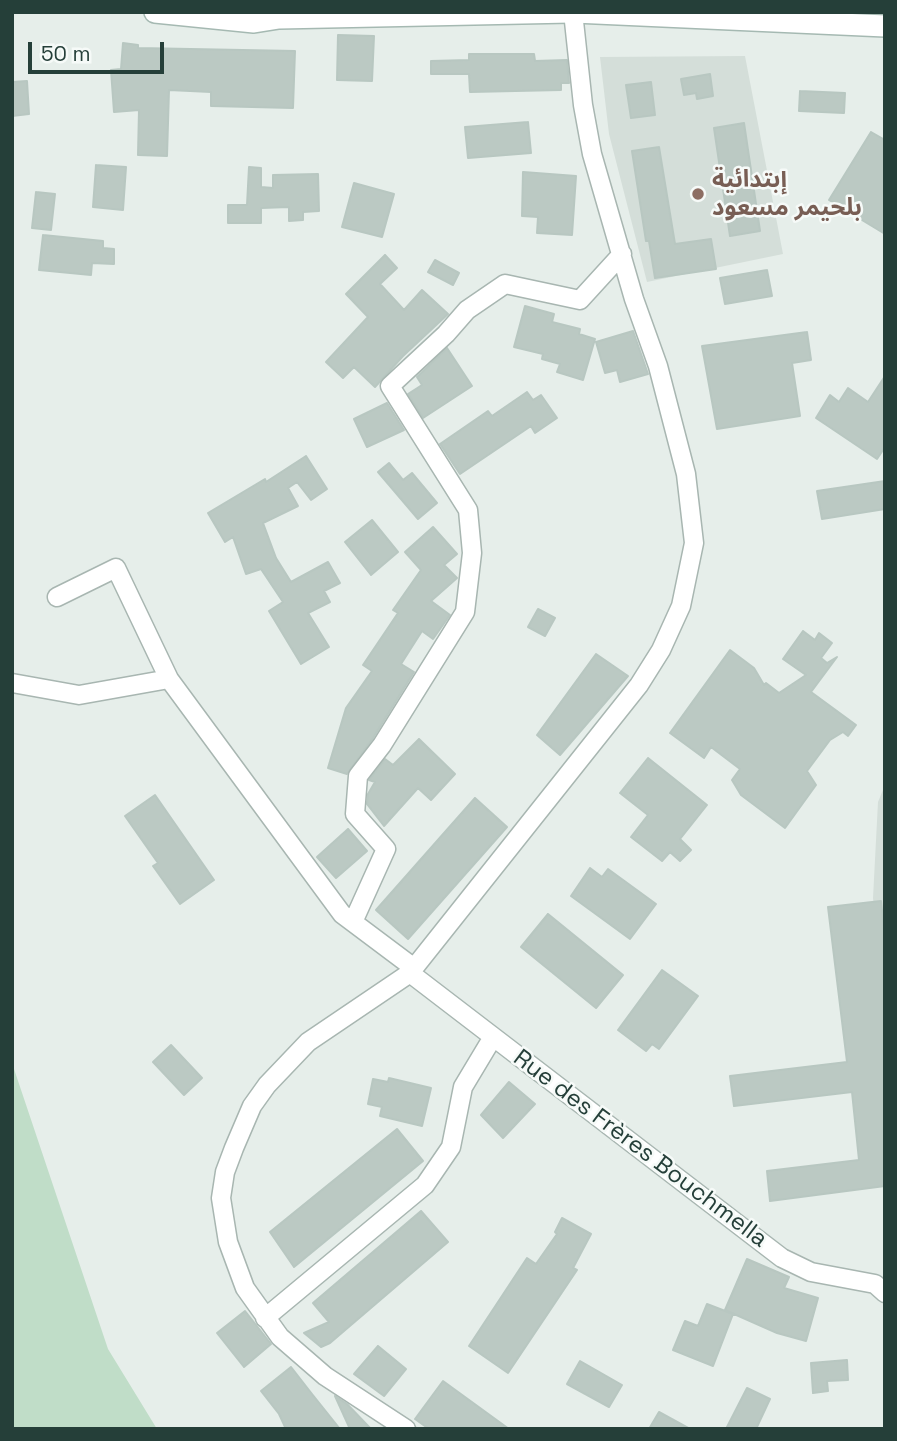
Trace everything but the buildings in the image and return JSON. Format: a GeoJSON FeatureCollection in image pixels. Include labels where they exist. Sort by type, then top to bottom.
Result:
{"type":"FeatureCollection","features":[{"type":"Feature","properties":{"kind":"main road"},"geometry":{"type":"LineString","coordinates":[[155,12],[279,18],[572,12],[885,26]]}},
{"type":"Feature","properties":{"kind":"street"},"geometry":{"type":"LineString","coordinates":[[406,1429],[325,1376],[280,1337],[245,1287],[228,1242],[221,1198],[225,1172],[253,1106],[286,1062],[309,1042],[412,970],[639,685],[661,650],[681,606],[694,543],[690,495],[674,421],[601,188],[588,132],[572,12]]}},
{"type":"Feature","properties":{"kind":"street"},"geometry":{"type":"LineString","coordinates":[[353,922],[386,849],[355,814],[358,776],[382,745],[465,612],[472,553],[468,510],[390,386],[446,334],[467,310],[505,284],[579,300],[622,254]]}},
{"type":"Feature","properties":{"kind":"street","name":"Rue des Frères Bouchmella"},"geometry":{"type":"LineString","coordinates":[[57,597],[116,568],[169,679],[342,914],[493,1037],[782,1258],[823,1275],[875,1284],[885,1293]]}},
{"type":"Feature","properties":{"kind":"street"},"geometry":{"type":"LineString","coordinates":[[12,683],[79,695],[169,679]]}},
{"type":"Feature","properties":{"kind":"street"},"geometry":{"type":"LineString","coordinates":[[265,1318],[425,1185],[451,1147],[463,1087],[493,1037]]}},
{"type":"Feature","properties":{"kind":"shaded area","name":"إبتدائية بلحيمر مسعود"},"geometry":{"type":"Polygon","coordinates":[[[745,56],[783,254],[647,282],[609,134],[600,57],[745,56]]]}},
{"type":"Feature","properties":{"kind":"shaded area"},"geometry":{"type":"Polygon","coordinates":[[[885,785],[885,1000],[873,898],[878,802],[885,785]]]}},
{"type":"Feature","properties":{"kind":"green space"},"geometry":{"type":"Polygon","coordinates":[[[12,1063],[108,1349],[157,1429],[12,1429],[12,1063]]]}},
{"type":"Feature","properties":{"kind":"place","name":"إبتدائية بلحيمر مسعود"},"geometry":{"type":"Point","coordinates":[698,194]}}]}
